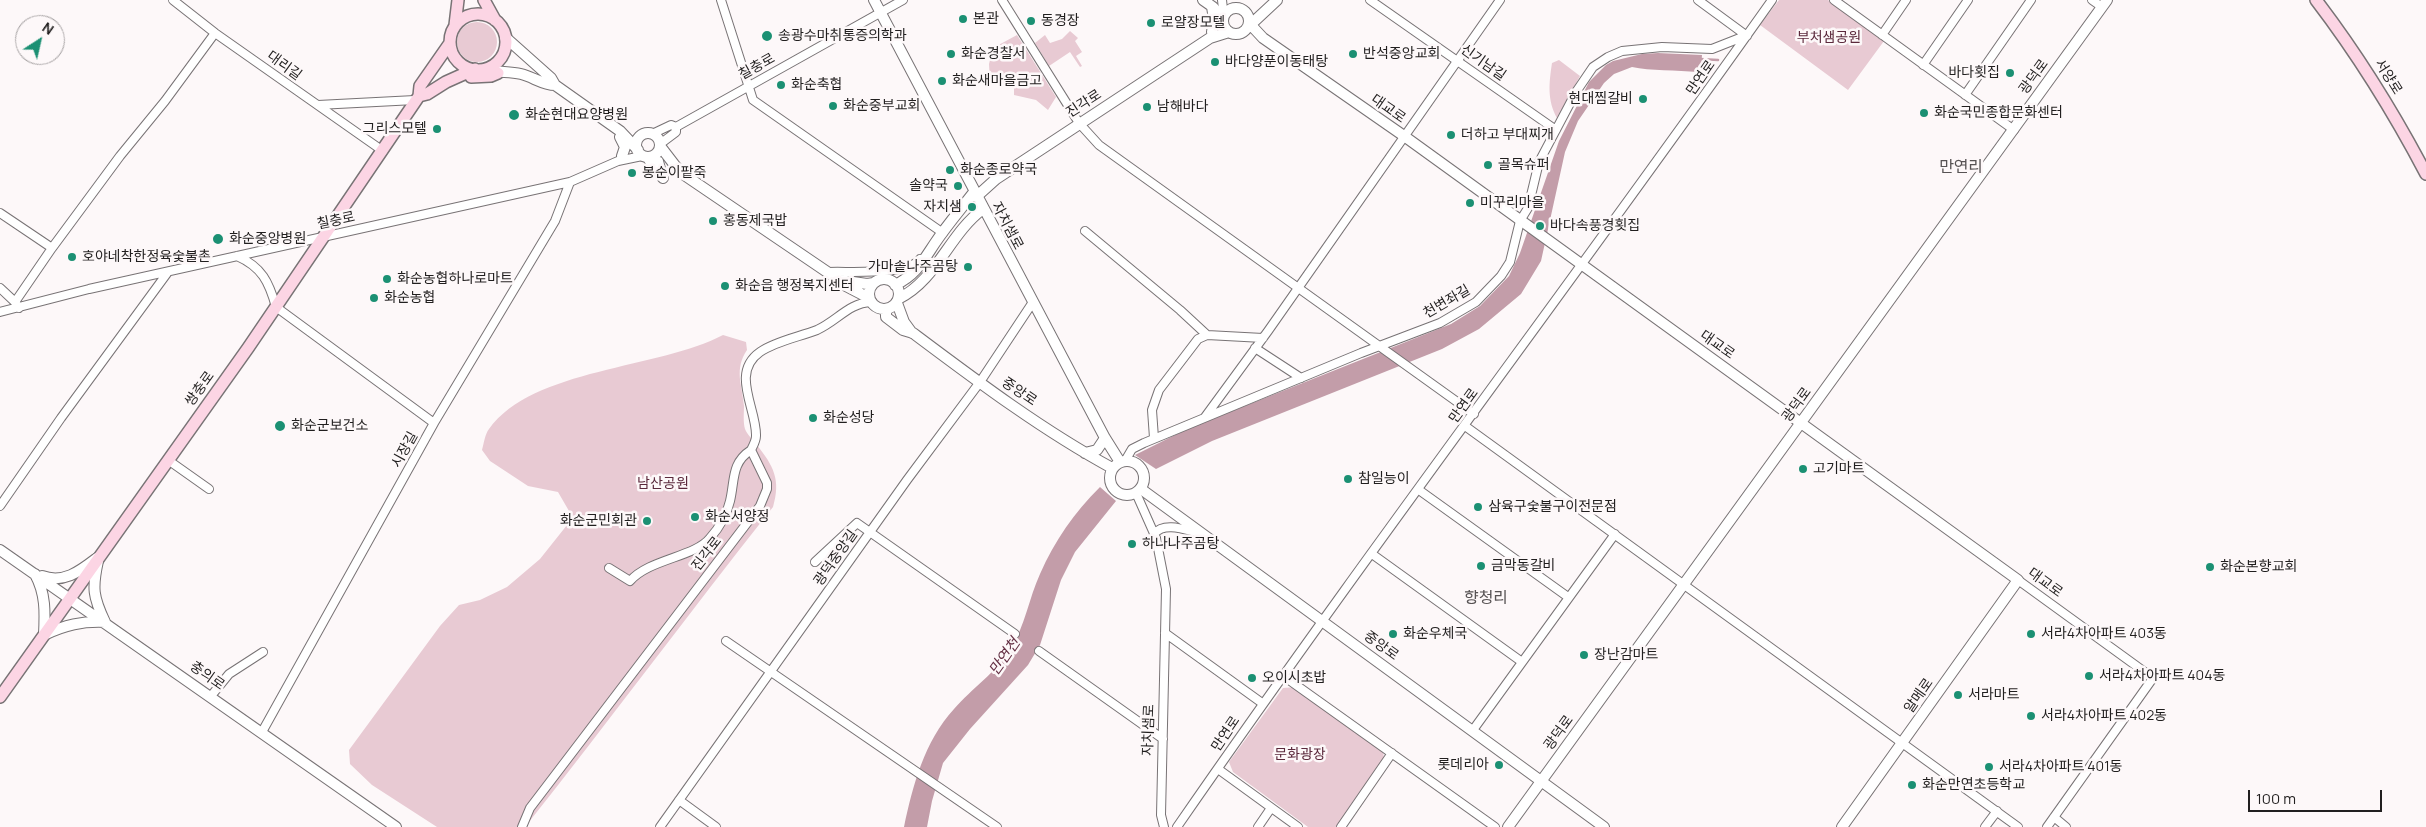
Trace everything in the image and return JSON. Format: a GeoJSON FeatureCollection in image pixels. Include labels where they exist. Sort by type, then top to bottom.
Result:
{"type":"FeatureCollection","features":[{"type":"Feature","properties":{"kind":"main road"},"geometry":{"type":"LineString","coordinates":[[458,0],[459,22],[450,45],[458,62],[480,69]]}},
{"type":"Feature","properties":{"kind":"main road"},"geometry":{"type":"LineString","coordinates":[[417,98],[446,82],[494,64],[501,57],[505,47],[505,37],[484,0]]}},
{"type":"Feature","properties":{"kind":"main road","name":"서양로"},"geometry":{"type":"LineString","coordinates":[[2316,0],[2358,58],[2401,127],[2426,174]]}},
{"type":"Feature","properties":{"kind":"main road"},"geometry":{"type":"LineString","coordinates":[[459,22],[481,14],[496,21]]}},
{"type":"Feature","properties":{"kind":"main road","name":"쌍충로"},"geometry":{"type":"LineString","coordinates":[[0,697],[326,236],[417,98],[420,86],[450,45]]}},
{"type":"Feature","properties":{"kind":"main road"},"geometry":{"type":"LineString","coordinates":[[459,78],[491,76],[498,73]]}},
{"type":"Feature","properties":{"kind":"street","name":"대리길"},"geometry":{"type":"LineString","coordinates":[[173,0],[215,33],[383,151]]}},
{"type":"Feature","properties":{"kind":"street"},"geometry":{"type":"LineString","coordinates":[[721,0],[753,100],[943,233]]}},
{"type":"Feature","properties":{"kind":"street","name":"자치샘로"},"geometry":{"type":"LineString","coordinates":[[874,0],[882,12],[975,195],[1119,464]]}},
{"type":"Feature","properties":{"kind":"street","name":"칠충로"},"geometry":{"type":"LineString","coordinates":[[676,127],[903,0]]}},
{"type":"Feature","properties":{"kind":"street"},"geometry":{"type":"LineString","coordinates":[[1219,9],[1224,27],[1229,32],[1235,34],[1263,14],[1277,0]]}},
{"type":"Feature","properties":{"kind":"street","name":"신기남길"},"geometry":{"type":"LineString","coordinates":[[1370,0],[1556,130]]}},
{"type":"Feature","properties":{"kind":"street"},"geometry":{"type":"LineString","coordinates":[[1204,417],[1256,348],[1500,0]]}},
{"type":"Feature","properties":{"kind":"street"},"geometry":{"type":"LineString","coordinates":[[1698,0],[1747,36]]}},
{"type":"Feature","properties":{"kind":"street","name":"만연로"},"geometry":{"type":"LineString","coordinates":[[1177,827],[1282,675],[1582,266],[1772,0]]}},
{"type":"Feature","properties":{"kind":"street"},"geometry":{"type":"LineString","coordinates":[[1882,35],[1906,0]]}},
{"type":"Feature","properties":{"kind":"street"},"geometry":{"type":"LineString","coordinates":[[1923,65],[1968,0]]}},
{"type":"Feature","properties":{"kind":"street"},"geometry":{"type":"LineString","coordinates":[[1965,95],[2031,0]]}},
{"type":"Feature","properties":{"kind":"street"},"geometry":{"type":"LineString","coordinates":[[2092,0],[2104,3]]}},
{"type":"Feature","properties":{"kind":"street"},"geometry":{"type":"LineString","coordinates":[[1838,1],[2014,130]]}},
{"type":"Feature","properties":{"kind":"street"},"geometry":{"type":"LineString","coordinates":[[1004,3],[1079,124],[1099,145],[1474,414]]}},
{"type":"Feature","properties":{"kind":"street","name":"광덕로"},"geometry":{"type":"LineString","coordinates":[[1508,827],[2014,130],[2104,3]]}},
{"type":"Feature","properties":{"kind":"street"},"geometry":{"type":"LineString","coordinates":[[1219,9],[1239,9],[1247,25]]}},
{"type":"Feature","properties":{"kind":"street"},"geometry":{"type":"LineString","coordinates":[[1211,35],[1214,19],[1219,9]]}},
{"type":"Feature","properties":{"kind":"street"},"geometry":{"type":"LineString","coordinates":[[1211,35],[1219,9]]}},
{"type":"Feature","properties":{"kind":"street"},"geometry":{"type":"LineString","coordinates":[[1263,14],[1263,38]]}},
{"type":"Feature","properties":{"kind":"street","name":"대교로"},"geometry":{"type":"LineString","coordinates":[[1247,25],[1802,422],[2152,678],[2054,817]]}},
{"type":"Feature","properties":{"kind":"street"},"geometry":{"type":"LineString","coordinates":[[1211,35],[1229,32]]}},
{"type":"Feature","properties":{"kind":"street"},"geometry":{"type":"LineString","coordinates":[[0,288],[17,305],[52,248],[215,33]]}},
{"type":"Feature","properties":{"kind":"street","name":"진각로"},"geometry":{"type":"LineString","coordinates":[[895,285],[906,280],[918,269],[935,243],[975,195],[1211,35]]}},
{"type":"Feature","properties":{"kind":"street","name":"천변좌길"},"geometry":{"type":"LineString","coordinates":[[1119,464],[1132,449],[1154,438],[1440,323],[1484,295],[1501,276],[1510,262],[1528,208],[1537,168],[1584,79],[1593,67],[1608,57],[1622,51],[1644,48],[1712,49],[1747,36]]}},
{"type":"Feature","properties":{"kind":"street"},"geometry":{"type":"LineString","coordinates":[[505,37],[551,78],[555,84],[677,172],[828,272],[844,285],[870,300],[877,308],[886,309],[917,288],[971,218],[983,209]]}},
{"type":"Feature","properties":{"kind":"street"},"geometry":{"type":"LineString","coordinates":[[480,69],[498,73],[520,74],[547,85],[555,84]]}},
{"type":"Feature","properties":{"kind":"street"},"geometry":{"type":"LineString","coordinates":[[318,105],[417,98]]}},
{"type":"Feature","properties":{"kind":"street"},"geometry":{"type":"LineString","coordinates":[[620,158],[645,149],[671,125],[676,127],[676,132],[660,145],[657,154],[645,149]]}},
{"type":"Feature","properties":{"kind":"street"},"geometry":{"type":"LineString","coordinates":[[620,131],[620,139],[625,147],[620,158]]}},
{"type":"Feature","properties":{"kind":"street"},"geometry":{"type":"LineString","coordinates":[[620,158],[645,149],[658,139],[677,172]]}},
{"type":"Feature","properties":{"kind":"street"},"geometry":{"type":"LineString","coordinates":[[645,149],[663,178],[677,172]]}},
{"type":"Feature","properties":{"kind":"street","name":"칠충로"},"geometry":{"type":"LineString","coordinates":[[0,312],[17,305],[570,182],[620,158]]}},
{"type":"Feature","properties":{"kind":"street","name":"시장길"},"geometry":{"type":"LineString","coordinates":[[262,732],[434,423],[555,221],[570,182]]}},
{"type":"Feature","properties":{"kind":"street"},"geometry":{"type":"LineString","coordinates":[[0,213],[52,248]]}},
{"type":"Feature","properties":{"kind":"street"},"geometry":{"type":"LineString","coordinates":[[1085,231],[1180,310],[1207,335]]}},
{"type":"Feature","properties":{"kind":"street"},"geometry":{"type":"LineString","coordinates":[[828,272],[904,268],[917,263],[935,243]]}},
{"type":"Feature","properties":{"kind":"street"},"geometry":{"type":"LineString","coordinates":[[237,256],[248,261],[262,272],[270,285],[276,307],[434,423]]}},
{"type":"Feature","properties":{"kind":"street"},"geometry":{"type":"LineString","coordinates":[[0,506],[168,272]]}},
{"type":"Feature","properties":{"kind":"street"},"geometry":{"type":"LineString","coordinates":[[839,280],[868,284],[887,280],[895,285],[899,291],[897,301]]}},
{"type":"Feature","properties":{"kind":"street"},"geometry":{"type":"LineString","coordinates":[[870,300],[870,290],[874,283]]}},
{"type":"Feature","properties":{"kind":"street"},"geometry":{"type":"LineString","coordinates":[[609,568],[630,581],[634,576],[668,558],[705,544],[726,512],[734,469],[738,461],[751,450],[756,438],[746,382],[748,367],[757,355],[768,348],[821,328],[860,302],[870,300]]}},
{"type":"Feature","properties":{"kind":"street","name":"중앙로"},"geometry":{"type":"LineString","coordinates":[[897,301],[904,322],[913,334]]}},
{"type":"Feature","properties":{"kind":"street","name":"광덕중앙길"},"geometry":{"type":"LineString","coordinates":[[660,827],[870,532],[980,382],[1033,302]]}},
{"type":"Feature","properties":{"kind":"street","name":"중앙로"},"geometry":{"type":"LineString","coordinates":[[886,309],[886,317],[903,330],[913,334],[1085,453],[1119,464]]}},
{"type":"Feature","properties":{"kind":"street"},"geometry":{"type":"LineString","coordinates":[[1154,438],[1152,410],[1159,390],[1191,345],[1207,335],[1263,338]]}},
{"type":"Feature","properties":{"kind":"street"},"geometry":{"type":"LineString","coordinates":[[1256,348],[1301,378]]}},
{"type":"Feature","properties":{"kind":"street"},"geometry":{"type":"LineString","coordinates":[[1465,426],[2018,827]]}},
{"type":"Feature","properties":{"kind":"street"},"geometry":{"type":"LineString","coordinates":[[1085,453],[1097,450],[1105,438]]}},
{"type":"Feature","properties":{"kind":"street","name":"진각로"},"geometry":{"type":"LineString","coordinates":[[522,827],[530,808],[760,506],[767,489],[767,483],[751,450]]}},
{"type":"Feature","properties":{"kind":"street"},"geometry":{"type":"LineString","coordinates":[[168,460],[209,489]]}},
{"type":"Feature","properties":{"kind":"street"},"geometry":{"type":"LineString","coordinates":[[1119,464],[1136,464],[1141,468],[1144,478],[1139,491],[1127,496],[1115,491],[1109,479],[1119,464]]}},
{"type":"Feature","properties":{"kind":"street"},"geometry":{"type":"LineString","coordinates":[[1419,490],[1568,597]]}},
{"type":"Feature","properties":{"kind":"street","name":"자치샘로"},"geometry":{"type":"LineString","coordinates":[[1139,491],[1154,534],[1166,589],[1161,815],[1164,827]]}},
{"type":"Feature","properties":{"kind":"street","name":"중앙로"},"geometry":{"type":"LineString","coordinates":[[1139,491],[1204,534],[1604,827]]}},
{"type":"Feature","properties":{"kind":"street"},"geometry":{"type":"LineString","coordinates":[[814,562],[857,523],[1015,634]]}},
{"type":"Feature","properties":{"kind":"street"},"geometry":{"type":"LineString","coordinates":[[1154,534],[1159,529],[1166,528],[1204,534]]}},
{"type":"Feature","properties":{"kind":"street"},"geometry":{"type":"LineString","coordinates":[[1473,730],[1615,534]]}},
{"type":"Feature","properties":{"kind":"street","name":"충의로"},"geometry":{"type":"LineString","coordinates":[[0,550],[211,696],[393,826]]}},
{"type":"Feature","properties":{"kind":"street"},"geometry":{"type":"LineString","coordinates":[[1372,554],[1522,662]]}},
{"type":"Feature","properties":{"kind":"street"},"geometry":{"type":"LineString","coordinates":[[34,574],[49,578],[61,578],[76,574],[99,557]]}},
{"type":"Feature","properties":{"kind":"street"},"geometry":{"type":"LineString","coordinates":[[34,574],[41,586],[45,605],[44,635],[70,624],[84,621],[105,622],[94,599],[95,575],[99,557]]}},
{"type":"Feature","properties":{"kind":"street","name":"알메로"},"geometry":{"type":"LineString","coordinates":[[1842,827],[2018,580]]}},
{"type":"Feature","properties":{"kind":"street"},"geometry":{"type":"LineString","coordinates":[[1166,633],[1262,703]]}},
{"type":"Feature","properties":{"kind":"street"},"geometry":{"type":"LineString","coordinates":[[726,641],[997,827]]}},
{"type":"Feature","properties":{"kind":"street"},"geometry":{"type":"LineString","coordinates":[[1040,651],[1162,739]]}},
{"type":"Feature","properties":{"kind":"street"},"geometry":{"type":"LineString","coordinates":[[211,696],[229,674],[263,652]]}},
{"type":"Feature","properties":{"kind":"street"},"geometry":{"type":"LineString","coordinates":[[1282,675],[1495,827]]}},
{"type":"Feature","properties":{"kind":"street"},"geometry":{"type":"LineString","coordinates":[[1341,827],[1392,753]]}},
{"type":"Feature","properties":{"kind":"street"},"geometry":{"type":"LineString","coordinates":[[1218,769],[1298,827]]}},
{"type":"Feature","properties":{"kind":"street"},"geometry":{"type":"LineString","coordinates":[[679,800],[716,827]]}},
{"type":"Feature","properties":{"kind":"street"},"geometry":{"type":"LineString","coordinates":[[1258,827],[1271,808]]}},
{"type":"Feature","properties":{"kind":"street"},"geometry":{"type":"LineString","coordinates":[[1985,827],[1997,811]]}},
{"type":"Feature","properties":{"kind":"street"},"geometry":{"type":"LineString","coordinates":[[2047,827],[2054,817],[2066,827]]}},
{"type":"Feature","properties":{"kind":"green space","name":"부처샘공원"},"geometry":{"type":"Polygon","coordinates":[[[1779,0],[1828,0],[1884,41],[1848,90],[1760,25],[1779,0]]]}},
{"type":"Feature","properties":{"kind":"green space"},"geometry":{"type":"Polygon","coordinates":[[[477,22],[488,25],[494,31],[497,42],[494,53],[488,59],[477,62],[466,59],[460,53],[457,42],[460,31],[466,25],[477,22]]]}},
{"type":"Feature","properties":{"kind":"green space"},"geometry":{"type":"Polygon","coordinates":[[[1070,31],[1078,38],[1075,41],[1082,52],[1076,56],[1082,66],[1080,67],[1070,52],[1049,66],[1035,43],[1045,35],[1050,43],[1062,39],[1070,31]]]}},
{"type":"Feature","properties":{"kind":"green space"},"geometry":{"type":"Polygon","coordinates":[[[1017,35],[1056,97],[1048,110],[1036,100],[1014,95],[1014,86],[990,82],[989,64],[993,48],[1017,35]]]}},
{"type":"Feature","properties":{"kind":"green space"},"geometry":{"type":"Polygon","coordinates":[[[1559,60],[1580,76],[1557,118],[1550,98],[1550,84],[1552,63],[1559,60]]]}},
{"type":"Feature","properties":{"kind":"green space","name":"남산공원"},"geometry":{"type":"Polygon","coordinates":[[[723,335],[746,342],[747,350],[743,357],[740,371],[744,426],[747,433],[767,459],[774,474],[776,489],[773,507],[525,827],[437,827],[372,785],[350,764],[349,750],[440,626],[459,605],[480,600],[507,587],[540,559],[571,520],[569,511],[558,492],[528,486],[490,461],[482,450],[489,429],[509,409],[535,393],[566,381],[696,346],[723,335]]]}},
{"type":"Feature","properties":{"kind":"green space","name":"문화광장"},"geometry":{"type":"Polygon","coordinates":[[[1296,687],[1383,750],[1384,759],[1336,827],[1308,827],[1233,772],[1229,762],[1283,688],[1296,687]]]}},
{"type":"Feature","properties":{"kind":"water"},"geometry":{"type":"Polygon","coordinates":[[[1642,54],[1702,55],[1701,69],[1698,72],[1632,67],[1614,74],[1604,83],[1578,121],[1565,152],[1541,261],[1521,294],[1479,329],[1442,349],[1212,441],[1156,469],[1135,455],[1187,429],[1451,324],[1480,306],[1509,276],[1520,253],[1559,141],[1589,82],[1606,65],[1613,61],[1642,54]]]}},
{"type":"Feature","properties":{"kind":"water","name":"만연천"},"geometry":{"type":"Polygon","coordinates":[[[1100,487],[1116,501],[1075,552],[1061,580],[1040,645],[1028,665],[970,729],[943,763],[927,827],[904,827],[911,795],[921,765],[935,735],[954,709],[991,673],[1011,648],[1020,631],[1036,583],[1052,550],[1074,517],[1100,487]]]}},
{"type":"Feature","properties":{"kind":"waterway"},"geometry":{"type":"LineString","coordinates":[[1700,59],[1718,60]]}},
{"type":"Feature","properties":{"kind":"place","name":"본관"},"geometry":{"type":"Point","coordinates":[963,19]}},
{"type":"Feature","properties":{"kind":"place","name":"동경장"},"geometry":{"type":"Point","coordinates":[1031,21]}},
{"type":"Feature","properties":{"kind":"place","name":"로얄장모텔"},"geometry":{"type":"Point","coordinates":[1151,23]}},
{"type":"Feature","properties":{"kind":"place","name":"송광수마취통증의학과"},"geometry":{"type":"Point","coordinates":[767,36]}},
{"type":"Feature","properties":{"kind":"place","name":"화순경찰서"},"geometry":{"type":"Point","coordinates":[951,54]}},
{"type":"Feature","properties":{"kind":"place","name":"반석중앙교회"},"geometry":{"type":"Point","coordinates":[1353,54]}},
{"type":"Feature","properties":{"kind":"place","name":"바다양푼이동태탕"},"geometry":{"type":"Point","coordinates":[1215,62]}},
{"type":"Feature","properties":{"kind":"place","name":"바다횟집"},"geometry":{"type":"Point","coordinates":[2010,73]}},
{"type":"Feature","properties":{"kind":"place","name":"화순새마을금고"},"geometry":{"type":"Point","coordinates":[942,81]}},
{"type":"Feature","properties":{"kind":"place","name":"화순축협"},"geometry":{"type":"Point","coordinates":[781,85]}},
{"type":"Feature","properties":{"kind":"place","name":"현대찜갈비"},"geometry":{"type":"Point","coordinates":[1643,99]}},
{"type":"Feature","properties":{"kind":"place","name":"화순중부교회"},"geometry":{"type":"Point","coordinates":[833,106]}},
{"type":"Feature","properties":{"kind":"place","name":"남해바다"},"geometry":{"type":"Point","coordinates":[1147,107]}},
{"type":"Feature","properties":{"kind":"place","name":"화순국민종합문화센터"},"geometry":{"type":"Point","coordinates":[1924,113]}},
{"type":"Feature","properties":{"kind":"place","name":"화순현대요양병원"},"geometry":{"type":"Point","coordinates":[514,115]}},
{"type":"Feature","properties":{"kind":"place","name":"그리스모텔"},"geometry":{"type":"Point","coordinates":[437,129]}},
{"type":"Feature","properties":{"kind":"place","name":"더하고 부대찌개"},"geometry":{"type":"Point","coordinates":[1451,135]}},
{"type":"Feature","properties":{"kind":"place","name":"골목슈퍼"},"geometry":{"type":"Point","coordinates":[1488,165]}},
{"type":"Feature","properties":{"kind":"place","name":"화순종로약국"},"geometry":{"type":"Point","coordinates":[950,170]}},
{"type":"Feature","properties":{"kind":"place","name":"봉순이팥죽"},"geometry":{"type":"Point","coordinates":[632,173]}},
{"type":"Feature","properties":{"kind":"place","name":"솔약국"},"geometry":{"type":"Point","coordinates":[958,186]}},
{"type":"Feature","properties":{"kind":"place","name":"미꾸리마을"},"geometry":{"type":"Point","coordinates":[1470,203]}},
{"type":"Feature","properties":{"kind":"place","name":"자치샘"},"geometry":{"type":"Point","coordinates":[972,207]}},
{"type":"Feature","properties":{"kind":"place","name":"홍동제국밥"},"geometry":{"type":"Point","coordinates":[713,221]}},
{"type":"Feature","properties":{"kind":"place","name":"바다속풍경횟집"},"geometry":{"type":"Point","coordinates":[1540,226]}},
{"type":"Feature","properties":{"kind":"place","name":"화순중앙병원"},"geometry":{"type":"Point","coordinates":[218,239]}},
{"type":"Feature","properties":{"kind":"place","name":"호야네착한정육숯불촌"},"geometry":{"type":"Point","coordinates":[72,257]}},
{"type":"Feature","properties":{"kind":"place","name":"가마솥나주곰탕"},"geometry":{"type":"Point","coordinates":[968,267]}},
{"type":"Feature","properties":{"kind":"place","name":"화순농협하나로마트"},"geometry":{"type":"Point","coordinates":[387,279]}},
{"type":"Feature","properties":{"kind":"place","name":"화순읍 행정복지센터"},"geometry":{"type":"Point","coordinates":[725,286]}},
{"type":"Feature","properties":{"kind":"place","name":"화순농협"},"geometry":{"type":"Point","coordinates":[374,298]}},
{"type":"Feature","properties":{"kind":"place","name":"화순성당"},"geometry":{"type":"Point","coordinates":[813,418]}},
{"type":"Feature","properties":{"kind":"place","name":"화순군보건소"},"geometry":{"type":"Point","coordinates":[280,426]}},
{"type":"Feature","properties":{"kind":"place","name":"고기마트"},"geometry":{"type":"Point","coordinates":[1803,469]}},
{"type":"Feature","properties":{"kind":"place","name":"참일능이"},"geometry":{"type":"Point","coordinates":[1348,479]}},
{"type":"Feature","properties":{"kind":"place","name":"삼육구숯불구이전문점"},"geometry":{"type":"Point","coordinates":[1478,507]}},
{"type":"Feature","properties":{"kind":"place","name":"화순서양정"},"geometry":{"type":"Point","coordinates":[695,517]}},
{"type":"Feature","properties":{"kind":"place","name":"화순군민회관"},"geometry":{"type":"Point","coordinates":[647,521]}},
{"type":"Feature","properties":{"kind":"place","name":"하나나주곰탕"},"geometry":{"type":"Point","coordinates":[1132,544]}},
{"type":"Feature","properties":{"kind":"place","name":"금막동갈비"},"geometry":{"type":"Point","coordinates":[1481,566]}},
{"type":"Feature","properties":{"kind":"place","name":"화순본향교회"},"geometry":{"type":"Point","coordinates":[2210,567]}},
{"type":"Feature","properties":{"kind":"place","name":"화순우체국"},"geometry":{"type":"Point","coordinates":[1393,634]}},
{"type":"Feature","properties":{"kind":"place","name":"서라4차아파트 403동"},"geometry":{"type":"Point","coordinates":[2031,634]}},
{"type":"Feature","properties":{"kind":"place","name":"장난감마트"},"geometry":{"type":"Point","coordinates":[1584,655]}},
{"type":"Feature","properties":{"kind":"place","name":"서라4차아파트 404동"},"geometry":{"type":"Point","coordinates":[2089,676]}},
{"type":"Feature","properties":{"kind":"place","name":"오이시초밥"},"geometry":{"type":"Point","coordinates":[1252,678]}},
{"type":"Feature","properties":{"kind":"place","name":"서라마트"},"geometry":{"type":"Point","coordinates":[1958,695]}},
{"type":"Feature","properties":{"kind":"place","name":"서라4차아파트 402동"},"geometry":{"type":"Point","coordinates":[2031,716]}},
{"type":"Feature","properties":{"kind":"place","name":"롯데리아"},"geometry":{"type":"Point","coordinates":[1499,765]}},
{"type":"Feature","properties":{"kind":"place","name":"서라4차아파트 401동"},"geometry":{"type":"Point","coordinates":[1989,767]}},
{"type":"Feature","properties":{"kind":"place","name":"화순만연초등학교"},"geometry":{"type":"Point","coordinates":[1912,785]}},
{"type":"Feature","properties":{"kind":"district","name":"만연리"},"geometry":{"type":"Point","coordinates":[1961,168]}},
{"type":"Feature","properties":{"kind":"district","name":"향청리"},"geometry":{"type":"Point","coordinates":[1486,599]}}]}
